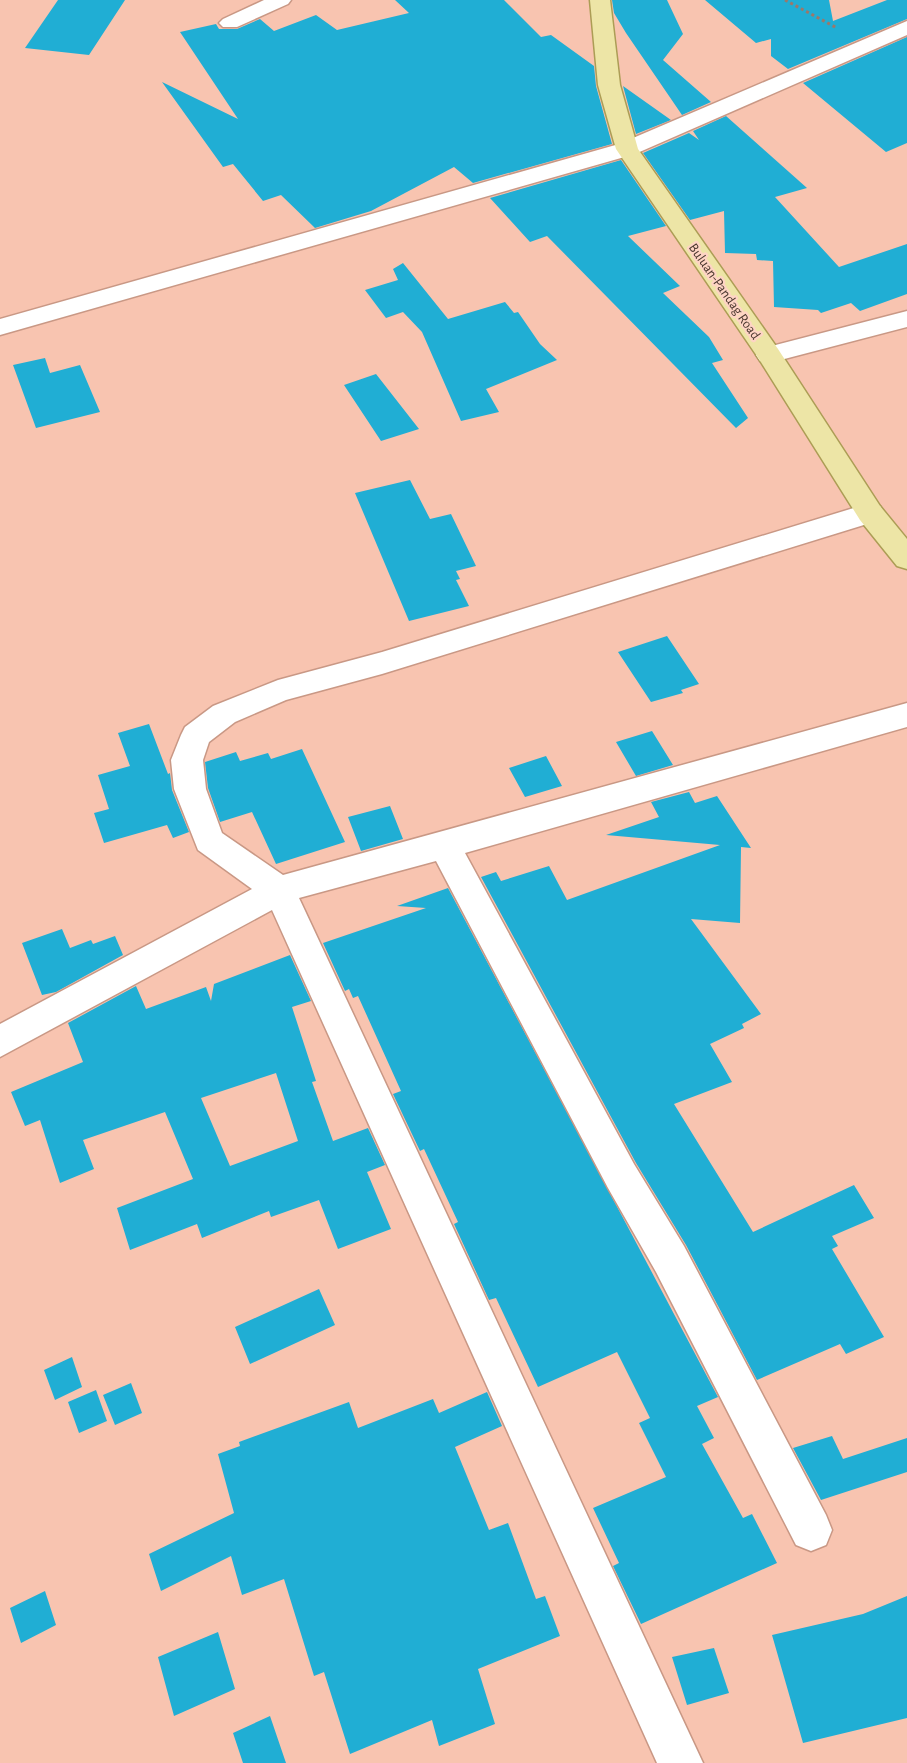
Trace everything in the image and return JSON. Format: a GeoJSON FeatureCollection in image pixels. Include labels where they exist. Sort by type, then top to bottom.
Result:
{"type":"FeatureCollection","features":[{"type":"Feature","properties":{"kind":"main road","name":"Buluan-Pandag Road"},"geometry":{"type":"LineString","coordinates":[[600,0],[609,85],[627,149],[769,356],[870,513],[907,559]]}},
{"type":"Feature","properties":{"kind":"street"},"geometry":{"type":"LineString","coordinates":[[230,23],[281,0]]}},
{"type":"Feature","properties":{"kind":"street"},"geometry":{"type":"LineString","coordinates":[[0,327],[627,149],[907,27]]}},
{"type":"Feature","properties":{"kind":"street"},"geometry":{"type":"LineString","coordinates":[[769,356],[907,319]]}},
{"type":"Feature","properties":{"kind":"street"},"geometry":{"type":"LineString","coordinates":[[680,1763],[279,890],[209,841],[190,789],[187,760],[196,735],[224,714],[278,691],[382,663],[870,513]]}},
{"type":"Feature","properties":{"kind":"street"},"geometry":{"type":"LineString","coordinates":[[0,1042],[279,890],[444,846],[907,715]]}},
{"type":"Feature","properties":{"kind":"street"},"geometry":{"type":"LineString","coordinates":[[444,846],[621,1176],[670,1259],[811,1530]]}},
{"type":"Feature","properties":{"kind":"path"},"geometry":{"type":"LineString","coordinates":[[785,0],[868,45]]}},
{"type":"Feature","properties":{"kind":"building"},"geometry":{"type":"Polygon","coordinates":[[[58,0],[125,0],[89,55],[25,48],[58,0]]]}},
{"type":"Feature","properties":{"kind":"building"},"geometry":{"type":"Polygon","coordinates":[[[395,0],[504,0],[541,37],[551,35],[594,66],[596,86],[612,144],[473,183],[454,167],[371,211],[315,228],[281,195],[263,201],[233,164],[223,167],[162,82],[238,119],[180,32],[216,24],[219,29],[237,29],[260,19],[274,31],[316,15],[337,30],[409,13],[395,0]]]}},
{"type":"Feature","properties":{"kind":"building"},"geometry":{"type":"Polygon","coordinates":[[[612,0],[667,0],[683,34],[663,60],[711,102],[682,115],[626,33],[614,13],[612,0]]]}},
{"type":"Feature","properties":{"kind":"building"},"geometry":{"type":"Polygon","coordinates":[[[705,0],[829,0],[833,21],[887,0],[907,0],[907,19],[788,69],[771,56],[771,39],[756,43],[705,0]]]}},
{"type":"Feature","properties":{"kind":"building"},"geometry":{"type":"Polygon","coordinates":[[[907,37],[907,143],[886,152],[803,83],[907,37]]]}},
{"type":"Feature","properties":{"kind":"building"},"geometry":{"type":"Polygon","coordinates":[[[623,86],[671,120],[636,134],[623,86]]]}},
{"type":"Feature","properties":{"kind":"building"},"geometry":{"type":"Polygon","coordinates":[[[726,116],[807,188],[775,197],[839,267],[907,244],[907,294],[860,311],[851,303],[821,313],[818,310],[774,307],[773,261],[757,260],[756,254],[725,253],[724,211],[690,220],[643,153],[689,133],[699,140],[693,131],[726,116]]]}},
{"type":"Feature","properties":{"kind":"building"},"geometry":{"type":"Polygon","coordinates":[[[621,160],[666,226],[628,236],[680,286],[663,293],[709,337],[723,360],[712,363],[748,418],[736,428],[547,236],[530,242],[490,198],[621,160]]]}},
{"type":"Feature","properties":{"kind":"building"},"geometry":{"type":"Polygon","coordinates":[[[403,263],[448,319],[505,302],[514,313],[518,312],[540,344],[557,360],[486,389],[499,412],[461,421],[422,332],[403,312],[386,318],[365,290],[398,280],[393,269],[403,263]]]}},
{"type":"Feature","properties":{"kind":"building"},"geometry":{"type":"Polygon","coordinates":[[[45,358],[50,373],[80,365],[100,412],[36,428],[13,365],[45,358]]]}},
{"type":"Feature","properties":{"kind":"building"},"geometry":{"type":"Polygon","coordinates":[[[376,374],[419,429],[381,441],[344,385],[376,374]]]}},
{"type":"Feature","properties":{"kind":"building"},"geometry":{"type":"Polygon","coordinates":[[[410,480],[430,519],[451,514],[476,566],[456,571],[460,579],[456,580],[469,606],[409,621],[355,493],[410,480]]]}},
{"type":"Feature","properties":{"kind":"building"},"geometry":{"type":"Polygon","coordinates":[[[667,636],[699,684],[681,690],[683,693],[651,702],[618,652],[667,636]]]}},
{"type":"Feature","properties":{"kind":"building"},"geometry":{"type":"Polygon","coordinates":[[[149,724],[168,774],[170,773],[172,790],[189,832],[173,838],[167,825],[104,843],[94,813],[109,809],[98,775],[130,766],[118,733],[149,724]]]}},
{"type":"Feature","properties":{"kind":"building"},"geometry":{"type":"Polygon","coordinates":[[[652,731],[673,765],[636,776],[616,742],[652,731]]]}},
{"type":"Feature","properties":{"kind":"building"},"geometry":{"type":"Polygon","coordinates":[[[302,749],[345,842],[276,864],[252,812],[220,822],[208,788],[205,762],[236,752],[240,761],[268,753],[271,759],[302,749]]]}},
{"type":"Feature","properties":{"kind":"building"},"geometry":{"type":"Polygon","coordinates":[[[546,756],[562,786],[525,797],[509,768],[546,756]]]}},
{"type":"Feature","properties":{"kind":"building"},"geometry":{"type":"Polygon","coordinates":[[[689,792],[695,803],[717,796],[751,848],[741,847],[740,923],[691,919],[761,1014],[742,1024],[744,1028],[710,1044],[732,1082],[674,1104],[753,1232],[854,1185],[874,1218],[832,1236],[838,1246],[832,1249],[884,1337],[846,1354],[840,1344],[757,1380],[686,1245],[636,1163],[481,877],[496,872],[501,881],[549,866],[567,900],[720,845],[606,835],[659,817],[651,802],[689,792]]]}},
{"type":"Feature","properties":{"kind":"building"},"geometry":{"type":"Polygon","coordinates":[[[390,806],[403,839],[361,851],[348,817],[390,806]]]}},
{"type":"Feature","properties":{"kind":"building"},"geometry":{"type":"Polygon","coordinates":[[[448,888],[718,1397],[697,1406],[714,1438],[702,1444],[743,1518],[752,1514],[777,1563],[641,1624],[613,1566],[619,1563],[593,1508],[666,1477],[639,1423],[650,1418],[617,1352],[538,1387],[496,1298],[489,1300],[454,1224],[458,1222],[424,1149],[420,1151],[393,1094],[401,1091],[358,996],[353,998],[349,989],[345,991],[323,943],[426,908],[397,906],[448,888]]]}},
{"type":"Feature","properties":{"kind":"building"},"geometry":{"type":"Polygon","coordinates":[[[62,929],[70,948],[91,940],[93,944],[115,936],[123,955],[56,992],[42,995],[22,943],[62,929]]]}},
{"type":"Feature","properties":{"kind":"building"},"geometry":{"type":"Polygon","coordinates":[[[290,955],[311,1001],[292,1007],[316,1081],[312,1082],[333,1141],[368,1128],[385,1165],[367,1172],[391,1229],[338,1249],[319,1200],[271,1217],[269,1211],[202,1238],[197,1224],[130,1250],[117,1208],[193,1179],[165,1112],[83,1140],[94,1169],[60,1183],[40,1120],[25,1126],[11,1092],[83,1062],[68,1023],[136,986],[146,1009],[206,987],[211,1001],[214,984],[290,955]],[[276,1073],[201,1098],[230,1166],[298,1141],[276,1073]]]}},
{"type":"Feature","properties":{"kind":"building"},"geometry":{"type":"Polygon","coordinates":[[[319,1289],[335,1325],[250,1364],[235,1327],[319,1289]]]}},
{"type":"Feature","properties":{"kind":"building"},"geometry":{"type":"Polygon","coordinates":[[[72,1357],[82,1387],[55,1400],[44,1370],[72,1357]]]}},
{"type":"Feature","properties":{"kind":"building"},"geometry":{"type":"Polygon","coordinates":[[[131,1383],[142,1413],[115,1425],[103,1395],[131,1383]]]}},
{"type":"Feature","properties":{"kind":"building"},"geometry":{"type":"Polygon","coordinates":[[[96,1390],[107,1421],[79,1433],[68,1402],[96,1390]]]}},
{"type":"Feature","properties":{"kind":"building"},"geometry":{"type":"Polygon","coordinates":[[[487,1392],[502,1426],[455,1447],[489,1530],[508,1523],[536,1599],[545,1596],[560,1636],[478,1669],[495,1724],[439,1746],[432,1720],[350,1754],[324,1672],[314,1676],[284,1579],[242,1595],[231,1556],[161,1591],[149,1554],[234,1513],[218,1454],[240,1446],[239,1442],[349,1402],[358,1428],[433,1399],[439,1413],[487,1392]]]}},
{"type":"Feature","properties":{"kind":"building"},"geometry":{"type":"Polygon","coordinates":[[[832,1436],[843,1459],[907,1438],[907,1472],[821,1500],[793,1448],[832,1436]]]}},
{"type":"Feature","properties":{"kind":"building"},"geometry":{"type":"Polygon","coordinates":[[[45,1591],[56,1625],[21,1643],[10,1608],[45,1591]]]}},
{"type":"Feature","properties":{"kind":"building"},"geometry":{"type":"Polygon","coordinates":[[[907,1596],[907,1718],[803,1743],[772,1635],[863,1614],[907,1596]]]}},
{"type":"Feature","properties":{"kind":"building"},"geometry":{"type":"Polygon","coordinates":[[[218,1632],[235,1689],[174,1716],[158,1657],[218,1632]]]}},
{"type":"Feature","properties":{"kind":"building"},"geometry":{"type":"Polygon","coordinates":[[[714,1648],[729,1693],[687,1705],[672,1657],[714,1648]]]}},
{"type":"Feature","properties":{"kind":"building"},"geometry":{"type":"Polygon","coordinates":[[[270,1716],[286,1763],[243,1763],[233,1733],[270,1716]]]}}]}
